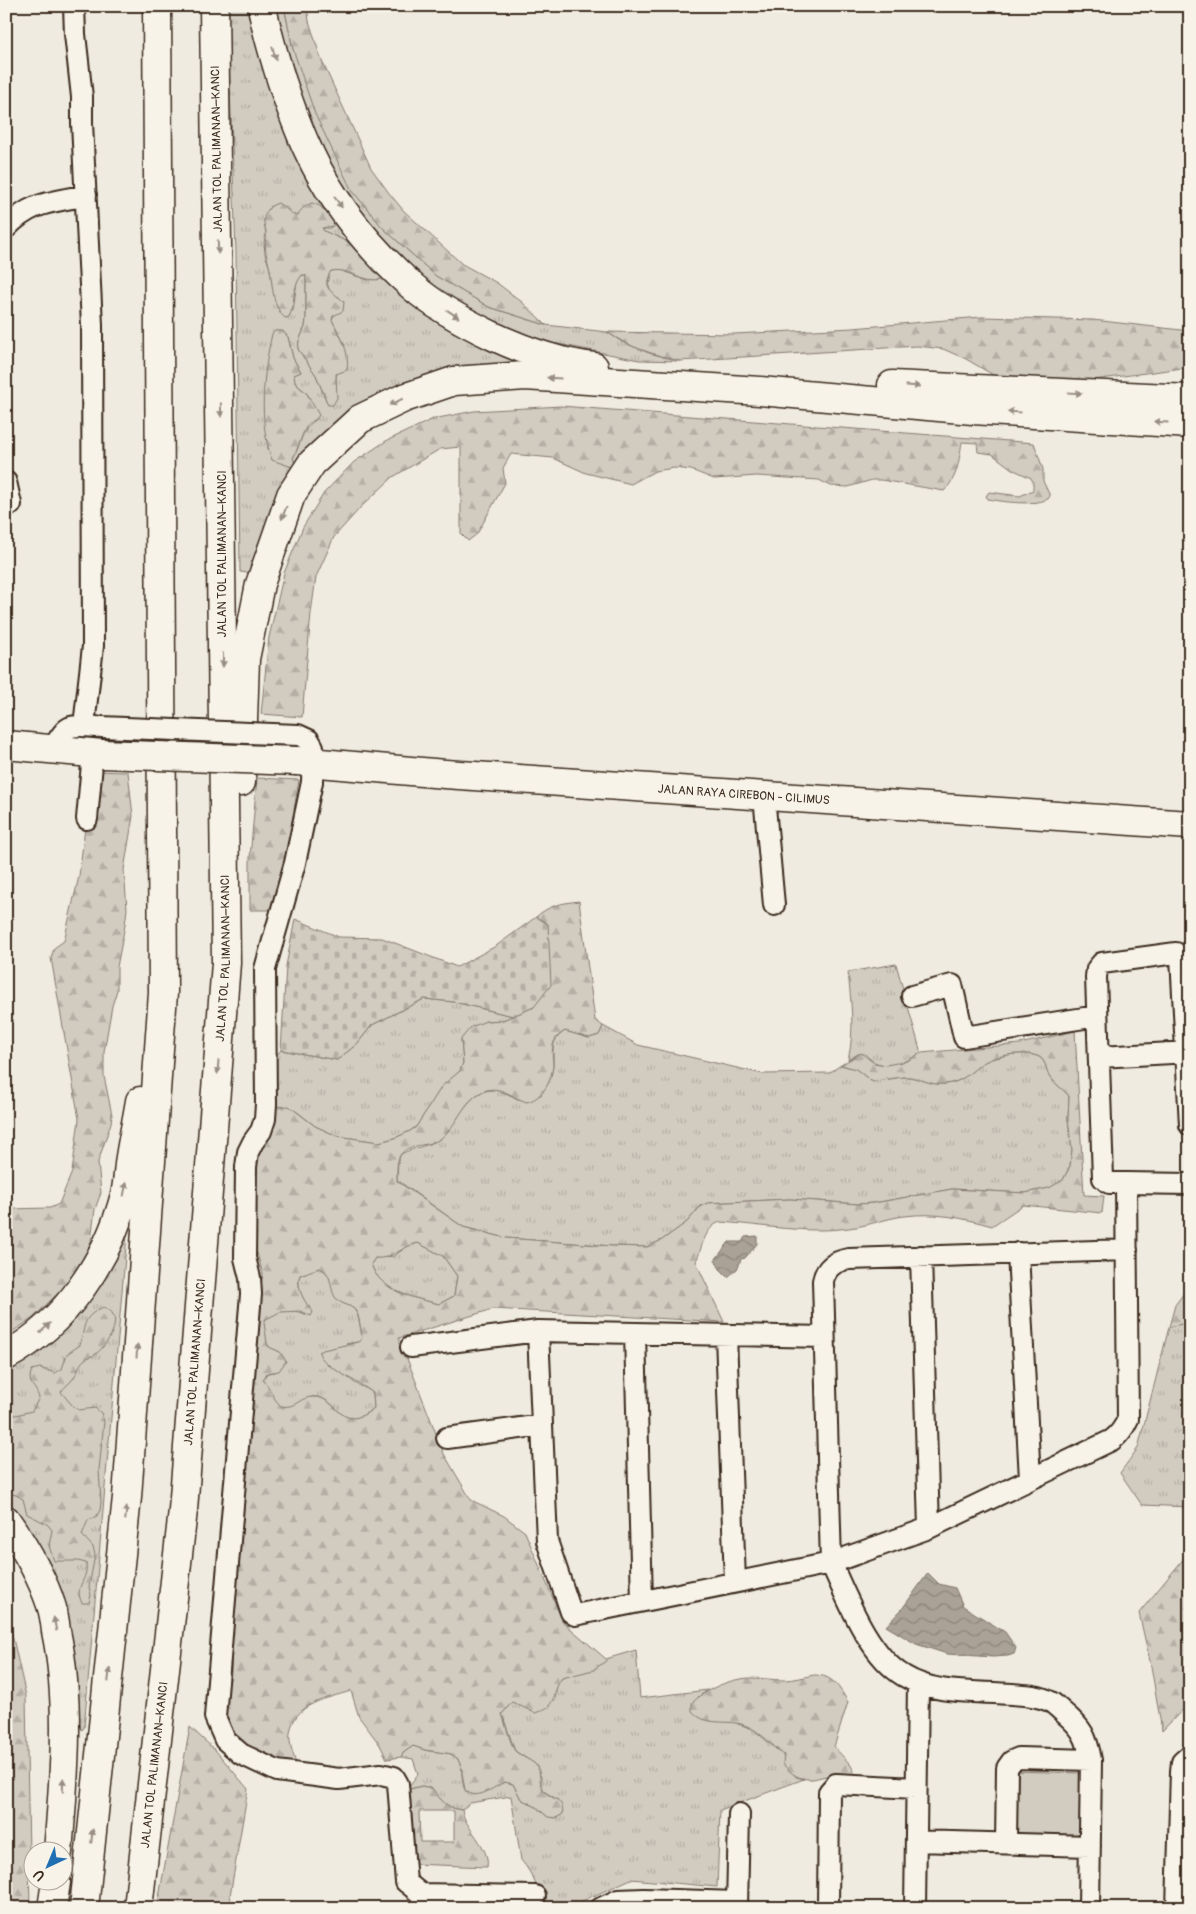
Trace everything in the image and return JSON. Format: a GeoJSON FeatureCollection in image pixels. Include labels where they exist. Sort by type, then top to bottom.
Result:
{"type":"FeatureCollection","features":[{"type":"Feature","properties":{"kind":"highway"},"geometry":{"type":"LineString","coordinates":[[85,1896],[127,1497],[164,993],[162,963],[157,6]]}},
{"type":"Feature","properties":{"kind":"highway","name":"JALAN TOL PALIMANAN–KANCI"},"geometry":{"type":"LineString","coordinates":[[139,1903],[184,1510],[226,963],[214,6]]}},
{"type":"Feature","properties":{"kind":"highway"},"geometry":{"type":"LineString","coordinates":[[262,6],[291,109],[308,150],[330,190],[370,245],[414,288],[465,322],[522,349],[583,365],[651,373],[1190,399]]}},
{"type":"Feature","properties":{"kind":"highway"},"geometry":{"type":"LineString","coordinates":[[226,963],[239,845],[246,659],[260,584],[291,494],[312,463],[360,419],[404,398],[454,380],[526,376],[760,391],[973,410],[1190,424]]}},
{"type":"Feature","properties":{"kind":"highway","name":"JALAN RAYA CIREBON - CILIMUS"},"geometry":{"type":"LineString","coordinates":[[6,744],[52,749],[95,740],[303,753],[445,774],[1190,825]]}},
{"type":"Feature","properties":{"kind":"highway"},"geometry":{"type":"LineString","coordinates":[[6,1356],[43,1331],[70,1303],[88,1279],[107,1244],[125,1194],[162,963]]}},
{"type":"Feature","properties":{"kind":"highway"},"geometry":{"type":"LineString","coordinates":[[6,1520],[29,1557],[51,1605],[62,1660],[65,1720],[63,1791],[59,1842]]}},
{"type":"Feature","properties":{"kind":"highway"},"geometry":{"type":"LineString","coordinates":[[52,1908],[54,1892]]}},
{"type":"Feature","properties":{"kind":"street"},"geometry":{"type":"LineString","coordinates":[[74,6],[82,97],[92,325],[95,740],[87,819]]}},
{"type":"Feature","properties":{"kind":"street"},"geometry":{"type":"LineString","coordinates":[[6,228],[29,209],[86,196]]}},
{"type":"Feature","properties":{"kind":"street"},"geometry":{"type":"LineString","coordinates":[[6,482],[11,504]]}},
{"type":"Feature","properties":{"kind":"street"},"geometry":{"type":"LineString","coordinates":[[303,753],[312,782],[296,863],[265,968],[265,1119],[261,1131],[252,1142],[248,1152],[246,1167],[245,1258],[250,1278],[251,1294],[214,1717],[224,1740],[241,1754],[277,1771],[339,1779],[381,1774],[394,1777],[398,1784],[406,1882],[421,1894],[535,1896]]}},
{"type":"Feature","properties":{"kind":"street"},"geometry":{"type":"LineString","coordinates":[[764,796],[774,905]]}},
{"type":"Feature","properties":{"kind":"street"},"geometry":{"type":"LineString","coordinates":[[1190,1126],[1188,1052],[1181,957],[1176,954],[1102,962],[1097,969],[1096,977],[1103,1178],[1109,1183],[1126,1190],[1190,1184]]}},
{"type":"Feature","properties":{"kind":"street"},"geometry":{"type":"LineString","coordinates":[[912,996],[952,985],[964,1037],[1097,1016]]}},
{"type":"Feature","properties":{"kind":"street"},"geometry":{"type":"LineString","coordinates":[[1098,1057],[1188,1052]]}},
{"type":"Feature","properties":{"kind":"street"},"geometry":{"type":"LineString","coordinates":[[538,1331],[547,1541],[571,1612],[575,1615],[831,1563],[929,1528],[1112,1440],[1124,1428],[1128,1419],[1126,1190]]}},
{"type":"Feature","properties":{"kind":"street"},"geometry":{"type":"LineString","coordinates":[[1089,1908],[1092,1760],[1083,1732],[1075,1722],[1050,1701],[1033,1696],[958,1691],[918,1684],[902,1675],[881,1655],[858,1621],[831,1563],[823,1278],[825,1272],[833,1263],[849,1258],[1127,1250]]}},
{"type":"Feature","properties":{"kind":"street"},"geometry":{"type":"LineString","coordinates":[[1018,1253],[1030,1479]]}},
{"type":"Feature","properties":{"kind":"street"},"geometry":{"type":"LineString","coordinates":[[921,1256],[929,1528]]}},
{"type":"Feature","properties":{"kind":"street"},"geometry":{"type":"LineString","coordinates":[[410,1346],[538,1331],[824,1337]]}},
{"type":"Feature","properties":{"kind":"street"},"geometry":{"type":"LineString","coordinates":[[635,1333],[642,1601]]}},
{"type":"Feature","properties":{"kind":"street"},"geometry":{"type":"LineString","coordinates":[[726,1335],[735,1582]]}},
{"type":"Feature","properties":{"kind":"street"},"geometry":{"type":"LineString","coordinates":[[447,1438],[542,1425]]}},
{"type":"Feature","properties":{"kind":"street"},"geometry":{"type":"LineString","coordinates":[[915,1908],[918,1684]]}},
{"type":"Feature","properties":{"kind":"street"},"geometry":{"type":"LineString","coordinates":[[1177,1908],[1184,1886],[1181,1771],[1182,1762],[1190,1755]]}},
{"type":"Feature","properties":{"kind":"street"},"geometry":{"type":"LineString","coordinates":[[1006,1843],[1007,1768],[1012,1761],[1019,1758],[1092,1760]]}},
{"type":"Feature","properties":{"kind":"street"},"geometry":{"type":"LineString","coordinates":[[828,1908],[829,1792],[836,1784],[916,1788]]}},
{"type":"Feature","properties":{"kind":"street"},"geometry":{"type":"LineString","coordinates":[[601,1908],[618,1900],[644,1903],[737,1905],[738,1814]]}},
{"type":"Feature","properties":{"kind":"street"},"geometry":{"type":"LineString","coordinates":[[916,1841],[1090,1846]]}},
{"type":"Feature","properties":{"kind":"green space"},"geometry":{"type":"Polygon","coordinates":[[[227,6],[254,6],[354,245],[324,231],[322,228],[330,228],[333,225],[294,216],[286,207],[271,206],[264,220],[266,234],[264,242],[265,254],[270,269],[275,301],[293,311],[297,281],[302,275],[306,275],[306,319],[298,349],[316,375],[328,405],[345,345],[332,320],[339,297],[331,294],[327,283],[330,271],[338,270],[368,280],[389,277],[552,366],[348,414],[320,436],[295,464],[293,458],[307,427],[317,419],[308,395],[295,382],[294,375],[301,372],[293,358],[288,337],[265,377],[264,409],[268,449],[283,463],[292,467],[273,506],[250,573],[240,572],[236,253],[227,6]]]}},
{"type":"Feature","properties":{"kind":"green space"},"geometry":{"type":"Polygon","coordinates":[[[275,6],[284,6],[293,49],[382,227],[436,276],[489,307],[546,325],[607,332],[622,342],[649,353],[680,361],[639,360],[553,343],[518,333],[491,321],[431,287],[362,218],[317,143],[285,54],[275,6]]]}},
{"type":"Feature","properties":{"kind":"green space"},"geometry":{"type":"Polygon","coordinates":[[[284,6],[307,6],[309,21],[321,59],[371,168],[389,193],[404,211],[462,264],[497,283],[522,302],[546,325],[489,307],[436,276],[382,227],[351,189],[315,114],[293,49],[284,6]]]}},
{"type":"Feature","properties":{"kind":"green space"},"geometry":{"type":"Polygon","coordinates":[[[278,203],[298,216],[301,210],[309,204],[312,203],[320,206],[334,221],[333,226],[322,228],[324,231],[354,245],[389,277],[372,280],[346,272],[331,271],[328,277],[327,287],[344,302],[343,311],[333,316],[332,320],[344,344],[348,363],[347,370],[336,374],[337,398],[333,405],[328,405],[316,375],[298,349],[306,319],[306,275],[302,275],[296,285],[289,317],[285,318],[275,302],[266,250],[264,222],[271,206],[278,203]]]}},
{"type":"Feature","properties":{"kind":"green space"},"geometry":{"type":"Polygon","coordinates":[[[981,317],[1093,320],[1190,331],[1190,367],[1086,381],[995,376],[966,359],[943,349],[917,346],[680,361],[633,346],[607,332],[734,334],[853,328],[981,317]]]}},
{"type":"Feature","properties":{"kind":"green space"},"geometry":{"type":"Polygon","coordinates":[[[275,331],[283,331],[288,337],[293,358],[301,372],[294,375],[295,383],[307,394],[319,415],[305,429],[293,458],[295,464],[292,467],[272,460],[263,414],[266,365],[272,334],[275,331]]]}},
{"type":"Feature","properties":{"kind":"green space"},"geometry":{"type":"Polygon","coordinates":[[[561,406],[1034,443],[1043,469],[1043,481],[1050,496],[1042,501],[1027,503],[988,499],[986,496],[989,492],[1020,496],[1033,490],[1033,482],[1031,478],[1012,469],[992,454],[978,452],[977,443],[962,442],[955,474],[944,491],[881,480],[872,480],[848,487],[831,486],[819,480],[757,476],[714,479],[691,470],[674,468],[655,471],[631,484],[586,473],[553,458],[511,454],[503,468],[505,483],[477,534],[468,541],[461,534],[461,447],[440,449],[393,477],[361,507],[334,537],[316,577],[302,717],[261,714],[269,637],[284,573],[303,527],[324,493],[354,462],[386,441],[433,419],[474,411],[561,406]]]}},
{"type":"Feature","properties":{"kind":"green space"},"geometry":{"type":"Polygon","coordinates":[[[92,771],[128,772],[133,816],[124,870],[127,909],[117,967],[117,990],[112,1006],[104,1052],[104,1076],[112,1115],[98,1162],[101,1193],[95,1209],[91,1241],[86,1256],[74,1277],[33,1318],[6,1336],[6,1209],[50,1208],[59,1204],[72,1172],[79,1119],[51,958],[54,948],[64,941],[79,876],[92,771]]]}},
{"type":"Feature","properties":{"kind":"green space"},"geometry":{"type":"Polygon","coordinates":[[[257,778],[299,780],[287,852],[270,910],[250,910],[250,858],[257,778]]]}},
{"type":"Feature","properties":{"kind":"green space"},"geometry":{"type":"Polygon","coordinates":[[[579,901],[595,1020],[603,1026],[599,1035],[589,1038],[563,1032],[554,1042],[552,1051],[553,1066],[550,1078],[538,1097],[527,1102],[498,1090],[487,1090],[472,1099],[440,1139],[409,1148],[401,1154],[398,1160],[397,1181],[463,1227],[506,1238],[647,1247],[662,1240],[687,1222],[701,1206],[708,1203],[790,1199],[858,1204],[874,1203],[952,1189],[1025,1193],[1049,1188],[1063,1180],[1070,1166],[1072,1150],[1068,1119],[1069,1096],[1052,1080],[1044,1061],[1037,1056],[1013,1054],[989,1060],[960,1080],[945,1084],[934,1084],[910,1077],[871,1081],[856,1069],[841,1065],[861,1053],[874,1063],[886,1065],[907,1061],[921,1053],[1020,1044],[1075,1031],[1084,1195],[1104,1196],[1102,1213],[1023,1205],[992,1226],[938,1215],[898,1217],[856,1227],[833,1230],[801,1230],[720,1222],[710,1229],[707,1234],[696,1262],[724,1322],[493,1309],[399,1338],[444,1454],[471,1500],[504,1516],[525,1532],[563,1622],[606,1659],[606,1661],[593,1670],[562,1678],[551,1703],[543,1710],[535,1713],[512,1702],[502,1714],[513,1748],[535,1764],[539,1771],[543,1789],[560,1802],[563,1814],[556,1818],[548,1817],[536,1807],[521,1799],[513,1784],[505,1782],[475,1795],[465,1790],[461,1767],[458,1759],[452,1754],[425,1750],[413,1746],[403,1753],[401,1757],[387,1759],[380,1745],[359,1717],[351,1691],[313,1704],[298,1715],[290,1733],[291,1746],[297,1768],[260,1755],[237,1740],[229,1730],[224,1719],[223,1706],[231,1673],[228,1633],[257,1304],[263,1274],[255,1246],[255,1229],[252,1218],[257,1153],[274,1127],[275,1107],[289,1106],[315,1126],[337,1136],[379,1142],[395,1138],[416,1127],[442,1086],[460,1071],[463,1063],[461,1039],[471,1027],[486,1021],[503,1020],[534,1007],[548,924],[536,917],[551,907],[579,901]],[[418,1243],[387,1257],[375,1258],[371,1264],[375,1274],[390,1287],[409,1296],[439,1304],[454,1296],[457,1276],[443,1256],[418,1243]],[[319,1268],[300,1275],[299,1280],[302,1295],[313,1312],[311,1316],[300,1311],[280,1312],[266,1319],[264,1323],[269,1347],[280,1352],[286,1361],[279,1371],[267,1373],[263,1380],[281,1406],[290,1406],[313,1397],[322,1398],[346,1417],[362,1416],[374,1408],[373,1393],[326,1363],[319,1352],[361,1340],[359,1319],[353,1308],[340,1302],[335,1297],[329,1276],[319,1268]]]}},
{"type":"Feature","properties":{"kind":"green space"},"geometry":{"type":"Polygon","coordinates":[[[536,917],[548,924],[551,985],[534,1007],[513,1016],[454,1002],[424,999],[372,1025],[357,1044],[337,1060],[281,1050],[286,966],[295,919],[339,937],[382,938],[457,967],[496,946],[536,917]]]}},
{"type":"Feature","properties":{"kind":"green space"},"geometry":{"type":"Polygon","coordinates":[[[896,964],[921,1053],[892,1065],[878,1063],[871,1060],[865,1054],[858,1054],[848,1060],[852,1027],[848,972],[896,964]]]}},
{"type":"Feature","properties":{"kind":"green space"},"geometry":{"type":"Polygon","coordinates":[[[424,999],[454,1002],[513,1016],[503,1020],[486,1021],[461,1039],[463,1063],[460,1071],[442,1087],[416,1127],[395,1138],[379,1142],[337,1136],[315,1126],[296,1111],[275,1107],[276,1056],[281,1050],[337,1060],[357,1044],[372,1025],[424,999]]]}},
{"type":"Feature","properties":{"kind":"green space"},"geometry":{"type":"Polygon","coordinates":[[[603,1026],[638,1045],[763,1074],[829,1073],[841,1065],[856,1069],[871,1081],[910,1077],[935,1084],[945,1084],[960,1080],[989,1060],[1013,1054],[1037,1056],[1044,1061],[1052,1080],[1069,1096],[1068,1119],[1072,1150],[1070,1166],[1063,1180],[1050,1188],[1025,1193],[952,1189],[874,1203],[858,1204],[790,1199],[708,1203],[700,1206],[687,1222],[662,1240],[647,1247],[506,1238],[463,1227],[397,1180],[398,1161],[401,1154],[441,1138],[474,1097],[488,1090],[507,1094],[519,1100],[541,1095],[553,1066],[554,1042],[560,1035],[565,1031],[589,1038],[599,1035],[603,1026]]]}},
{"type":"Feature","properties":{"kind":"green space"},"geometry":{"type":"Polygon","coordinates":[[[128,1223],[84,1728],[82,1730],[71,1641],[6,1508],[6,1372],[34,1355],[69,1322],[128,1223]]]}},
{"type":"Feature","properties":{"kind":"green space"},"geometry":{"type":"Polygon","coordinates":[[[418,1243],[443,1256],[457,1276],[454,1296],[439,1304],[409,1296],[390,1287],[375,1274],[371,1264],[375,1258],[394,1256],[409,1245],[418,1243]]]}},
{"type":"Feature","properties":{"kind":"green space"},"geometry":{"type":"Polygon","coordinates":[[[319,1268],[324,1270],[329,1277],[337,1298],[355,1310],[359,1321],[361,1340],[346,1344],[327,1365],[373,1393],[374,1408],[355,1418],[348,1418],[326,1400],[318,1397],[308,1398],[289,1407],[279,1405],[262,1380],[267,1373],[275,1372],[280,1352],[267,1345],[264,1334],[265,1320],[279,1312],[291,1311],[307,1315],[312,1312],[302,1295],[299,1280],[300,1275],[319,1268]]]}},
{"type":"Feature","properties":{"kind":"green space"},"geometry":{"type":"Polygon","coordinates":[[[1190,1285],[1190,1322],[1169,1327],[1175,1305],[1190,1285]]]}},
{"type":"Feature","properties":{"kind":"green space"},"geometry":{"type":"Polygon","coordinates":[[[103,1307],[114,1316],[115,1322],[111,1335],[97,1353],[82,1362],[74,1378],[61,1392],[79,1410],[95,1408],[101,1413],[104,1421],[99,1470],[100,1510],[96,1517],[88,1520],[82,1535],[93,1547],[95,1555],[89,1587],[91,1595],[89,1603],[82,1603],[79,1592],[85,1574],[86,1563],[54,1561],[49,1546],[52,1530],[47,1524],[27,1514],[23,1499],[8,1493],[6,1489],[6,1414],[16,1415],[32,1411],[39,1398],[30,1379],[32,1370],[40,1368],[55,1373],[62,1369],[67,1354],[80,1345],[85,1323],[91,1315],[103,1307]]]}},
{"type":"Feature","properties":{"kind":"green space"},"geometry":{"type":"Polygon","coordinates":[[[1190,1322],[1190,1507],[1142,1505],[1120,1473],[1138,1448],[1169,1327],[1190,1322]]]}},
{"type":"Feature","properties":{"kind":"green space"},"geometry":{"type":"Polygon","coordinates":[[[1190,1551],[1190,1702],[1162,1731],[1151,1666],[1139,1613],[1190,1551]]]}},
{"type":"Feature","properties":{"kind":"green space"},"geometry":{"type":"Polygon","coordinates":[[[6,1619],[10,1625],[26,1696],[29,1842],[22,1842],[22,1892],[30,1892],[30,1908],[21,1908],[6,1893],[6,1619]]]}},
{"type":"Feature","properties":{"kind":"green space"},"geometry":{"type":"Polygon","coordinates":[[[636,1650],[640,1698],[708,1690],[698,1697],[738,1724],[753,1729],[784,1756],[796,1777],[804,1779],[720,1810],[717,1887],[631,1879],[580,1902],[574,1908],[543,1908],[535,1882],[521,1860],[511,1796],[470,1803],[462,1810],[453,1808],[441,1800],[432,1789],[422,1786],[406,1790],[418,1774],[413,1759],[401,1757],[403,1753],[413,1746],[451,1754],[459,1761],[463,1784],[467,1793],[505,1782],[513,1784],[521,1799],[536,1807],[548,1817],[558,1800],[545,1792],[535,1764],[515,1751],[502,1714],[512,1702],[520,1705],[555,1700],[557,1684],[562,1678],[606,1659],[636,1650]]]}},
{"type":"Feature","properties":{"kind":"green space"},"geometry":{"type":"Polygon","coordinates":[[[814,1675],[826,1677],[835,1683],[848,1702],[834,1747],[854,1771],[852,1779],[829,1776],[813,1779],[799,1777],[789,1771],[783,1764],[784,1755],[762,1735],[740,1724],[704,1719],[692,1711],[692,1703],[704,1693],[727,1682],[752,1678],[787,1680],[814,1675]]]}},
{"type":"Feature","properties":{"kind":"green space"},"geometry":{"type":"Polygon","coordinates":[[[190,1727],[216,1751],[248,1789],[230,1896],[233,1908],[157,1908],[190,1727]]]}},
{"type":"Feature","properties":{"kind":"green space"},"geometry":{"type":"Polygon","coordinates":[[[1012,1771],[1083,1773],[1081,1840],[1011,1838],[1012,1771]]]}},
{"type":"Feature","properties":{"kind":"green space"},"geometry":{"type":"Polygon","coordinates":[[[422,1786],[433,1789],[445,1803],[453,1808],[462,1810],[467,1824],[485,1852],[487,1867],[412,1864],[406,1790],[422,1786]],[[419,1811],[420,1842],[454,1842],[454,1811],[419,1811]]]}},
{"type":"Feature","properties":{"kind":"water"},"geometry":{"type":"Polygon","coordinates":[[[757,1236],[757,1244],[745,1258],[741,1259],[738,1268],[728,1277],[715,1260],[729,1242],[742,1242],[745,1237],[757,1236]]]}},
{"type":"Feature","properties":{"kind":"water"},"geometry":{"type":"Polygon","coordinates":[[[928,1573],[939,1584],[955,1588],[963,1606],[1005,1632],[1016,1648],[1014,1654],[993,1657],[947,1654],[916,1644],[886,1626],[902,1609],[928,1573]]]}}]}
